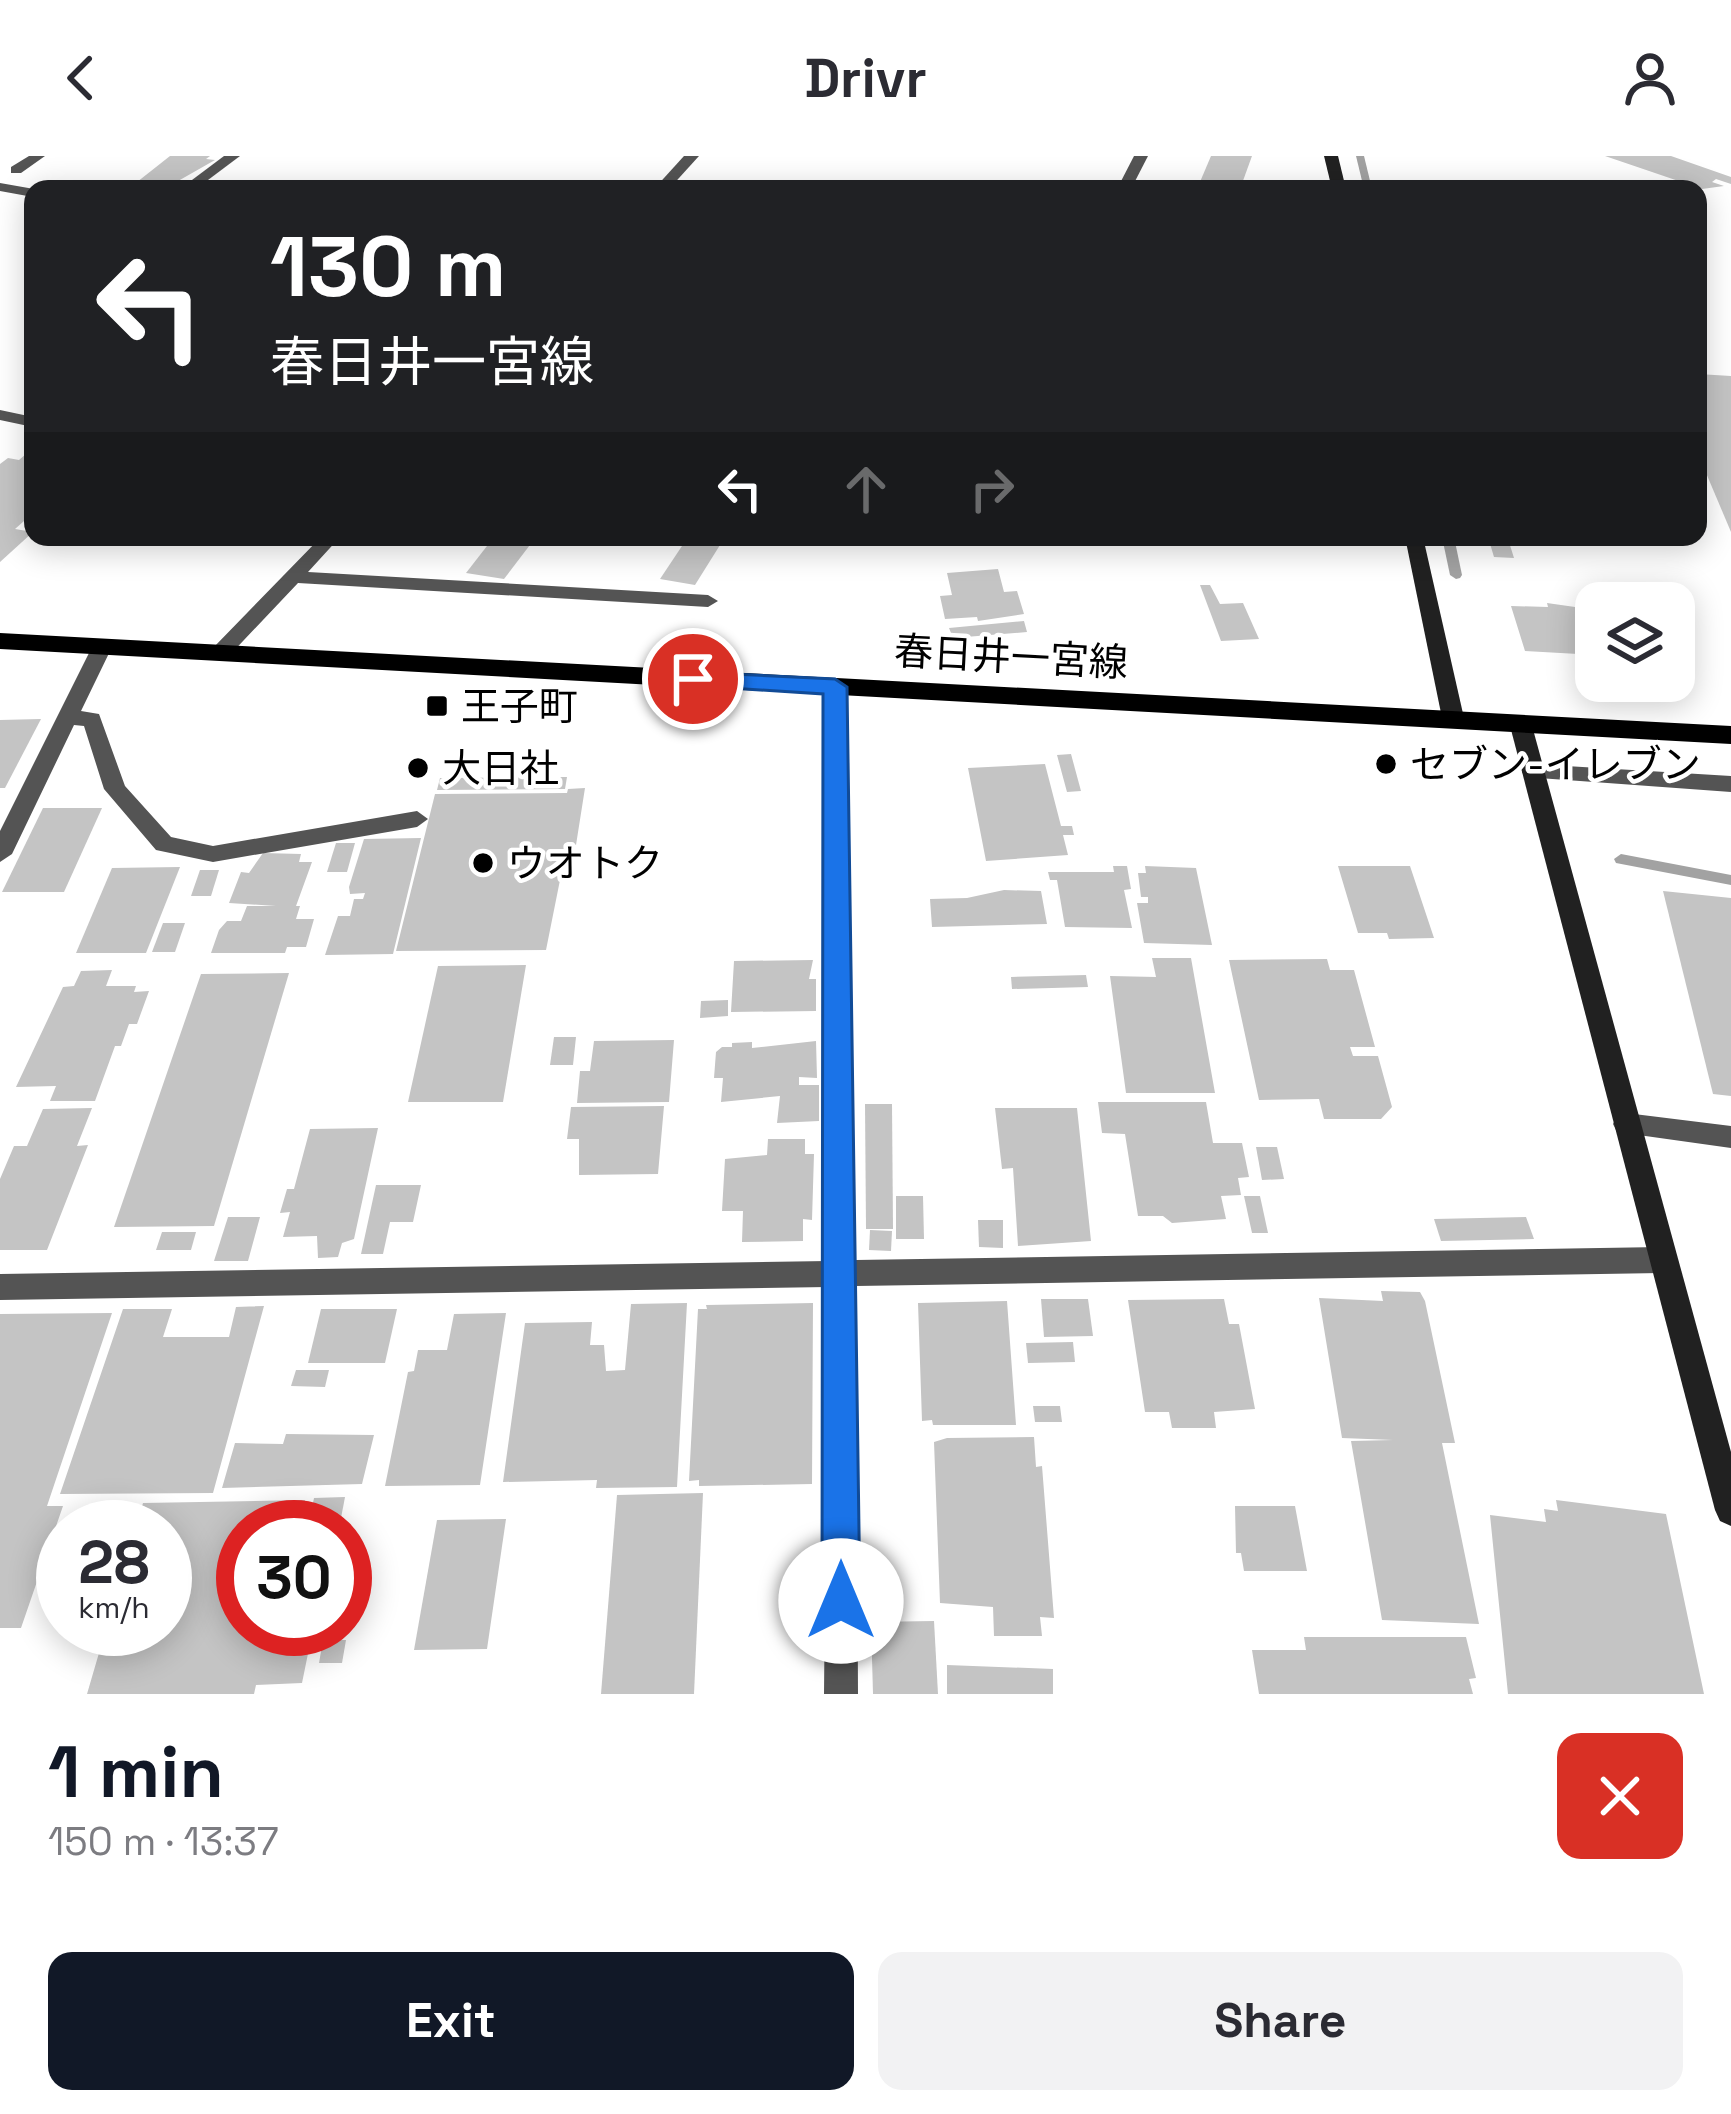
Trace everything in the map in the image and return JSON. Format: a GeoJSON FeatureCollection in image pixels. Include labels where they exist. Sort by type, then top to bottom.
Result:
{"type":"FeatureCollection","features":[{"type":"Feature","properties":{"kind":"main road","name":"春日井一宮線"},"geometry":{"type":"LineString","coordinates":[[0,641],[1731,735]]}},
{"type":"Feature","properties":{"kind":"street"},"geometry":{"type":"LineString","coordinates":[[16,170],[38,156]]}},
{"type":"Feature","properties":{"kind":"street"},"geometry":{"type":"LineString","coordinates":[[200,180],[233,156]]}},
{"type":"Feature","properties":{"kind":"street"},"geometry":{"type":"LineString","coordinates":[[669,180],[692,156]]}},
{"type":"Feature","properties":{"kind":"street"},"geometry":{"type":"LineString","coordinates":[[220,653],[322,546]]}},
{"type":"Feature","properties":{"kind":"street"},"geometry":{"type":"LineString","coordinates":[[1416,546],[1453,718]]}},
{"type":"Feature","properties":{"kind":"street"},"geometry":{"type":"LineString","coordinates":[[293,577],[708,602]]}},
{"type":"Feature","properties":{"kind":"street"},"geometry":{"type":"LineString","coordinates":[[0,854],[102,647]]}},
{"type":"Feature","properties":{"kind":"street"},"geometry":{"type":"LineString","coordinates":[[835,687],[841,1694]]}},
{"type":"Feature","properties":{"kind":"street"},"geometry":{"type":"LineString","coordinates":[[67,718],[92,719],[116,789],[164,844],[213,854],[417,818]]}},
{"type":"Feature","properties":{"kind":"street"},"geometry":{"type":"LineString","coordinates":[[1520,722],[1731,1510]]}},
{"type":"Feature","properties":{"kind":"street"},"geometry":{"type":"LineString","coordinates":[[1533,772],[1731,784]]}},
{"type":"Feature","properties":{"kind":"street"},"geometry":{"type":"LineString","coordinates":[[1626,1124],[1731,1137]]}},
{"type":"Feature","properties":{"kind":"street"},"geometry":{"type":"LineString","coordinates":[[0,1287],[1661,1260]]}},
{"type":"Feature","properties":{"kind":"building"},"geometry":{"type":"Polygon","coordinates":[[[170,156],[215,160],[180,180],[140,180],[170,156]]]}},
{"type":"Feature","properties":{"kind":"building"},"geometry":{"type":"Polygon","coordinates":[[[1211,156],[1252,156],[1243,180],[1201,180],[1211,156]]]}},
{"type":"Feature","properties":{"kind":"building"},"geometry":{"type":"Polygon","coordinates":[[[1605,156],[1671,156],[1731,177],[1731,184],[1716,179],[1712,182],[1724,186],[1707,188],[1707,180],[1676,180],[1605,156]]]}},
{"type":"Feature","properties":{"kind":"building"},"geometry":{"type":"Polygon","coordinates":[[[1707,375],[1731,376],[1731,532],[1707,475],[1707,375]]]}},
{"type":"Feature","properties":{"kind":"building"},"geometry":{"type":"Polygon","coordinates":[[[24,456],[24,521],[15,529],[24,530],[24,540],[0,562],[0,464],[8,458],[24,456]]]}},
{"type":"Feature","properties":{"kind":"building"},"geometry":{"type":"Polygon","coordinates":[[[487,546],[529,546],[504,579],[466,573],[487,546]]]}},
{"type":"Feature","properties":{"kind":"building"},"geometry":{"type":"Polygon","coordinates":[[[682,546],[719,546],[695,585],[660,579],[682,546]]]}},
{"type":"Feature","properties":{"kind":"building"},"geometry":{"type":"Polygon","coordinates":[[[1491,546],[1510,546],[1514,558],[1494,557],[1491,546]]]}},
{"type":"Feature","properties":{"kind":"building"},"geometry":{"type":"Polygon","coordinates":[[[998,569],[1004,592],[1017,591],[1024,614],[978,621],[977,617],[945,619],[940,596],[952,595],[947,573],[998,569]]]}},
{"type":"Feature","properties":{"kind":"building"},"geometry":{"type":"Polygon","coordinates":[[[1200,585],[1210,585],[1220,604],[1243,603],[1259,639],[1221,641],[1200,585]]]}},
{"type":"Feature","properties":{"kind":"building"},"geometry":{"type":"Polygon","coordinates":[[[1547,603],[1575,607],[1575,654],[1525,651],[1511,606],[1548,607],[1547,603]]]}},
{"type":"Feature","properties":{"kind":"building"},"geometry":{"type":"Polygon","coordinates":[[[1024,621],[1027,632],[953,638],[949,628],[1024,621]]]}},
{"type":"Feature","properties":{"kind":"building"},"geometry":{"type":"Polygon","coordinates":[[[41,719],[5,788],[0,788],[0,720],[41,719]]]}},
{"type":"Feature","properties":{"kind":"building"},"geometry":{"type":"Polygon","coordinates":[[[1071,754],[1081,791],[1067,792],[1057,755],[1071,754]]]}},
{"type":"Feature","properties":{"kind":"building"},"geometry":{"type":"Polygon","coordinates":[[[1045,764],[1061,826],[1072,826],[1074,835],[1063,835],[1068,855],[986,861],[968,768],[1045,764]]]}},
{"type":"Feature","properties":{"kind":"building"},"geometry":{"type":"Polygon","coordinates":[[[567,777],[565,789],[437,790],[440,778],[567,777]]]}},
{"type":"Feature","properties":{"kind":"building"},"geometry":{"type":"Polygon","coordinates":[[[585,788],[576,845],[567,845],[546,950],[396,951],[435,794],[567,793],[585,788]]]}},
{"type":"Feature","properties":{"kind":"building"},"geometry":{"type":"Polygon","coordinates":[[[43,808],[102,808],[64,892],[2,892],[43,808]]]}},
{"type":"Feature","properties":{"kind":"building"},"geometry":{"type":"Polygon","coordinates":[[[421,838],[393,954],[325,955],[338,916],[350,916],[354,899],[363,899],[365,893],[350,894],[349,887],[364,839],[421,838]]]}},
{"type":"Feature","properties":{"kind":"building"},"geometry":{"type":"Polygon","coordinates":[[[336,843],[355,843],[347,872],[327,872],[336,843]]]}},
{"type":"Feature","properties":{"kind":"building"},"geometry":{"type":"Polygon","coordinates":[[[263,853],[301,854],[299,862],[312,862],[296,906],[300,906],[296,919],[314,919],[306,947],[287,947],[285,953],[211,953],[219,930],[227,921],[241,921],[247,906],[276,906],[229,903],[241,872],[249,873],[263,853]]]}},
{"type":"Feature","properties":{"kind":"building"},"geometry":{"type":"Polygon","coordinates":[[[1113,866],[1127,866],[1131,889],[1124,890],[1132,928],[1065,927],[1057,880],[1050,880],[1048,872],[1114,872],[1113,866]]]}},
{"type":"Feature","properties":{"kind":"building"},"geometry":{"type":"Polygon","coordinates":[[[1145,866],[1196,868],[1212,945],[1144,943],[1137,903],[1148,903],[1148,897],[1141,897],[1138,873],[1146,873],[1145,866]]]}},
{"type":"Feature","properties":{"kind":"building"},"geometry":{"type":"Polygon","coordinates":[[[1338,866],[1410,866],[1434,938],[1389,939],[1387,933],[1358,933],[1338,866]]]}},
{"type":"Feature","properties":{"kind":"building"},"geometry":{"type":"Polygon","coordinates":[[[180,867],[146,953],[76,953],[112,868],[180,867]]]}},
{"type":"Feature","properties":{"kind":"building"},"geometry":{"type":"Polygon","coordinates":[[[200,870],[219,870],[211,896],[191,896],[200,870]]]}},
{"type":"Feature","properties":{"kind":"building"},"geometry":{"type":"Polygon","coordinates":[[[1004,890],[1041,891],[1047,924],[932,927],[930,899],[1004,890]]]}},
{"type":"Feature","properties":{"kind":"building"},"geometry":{"type":"Polygon","coordinates":[[[1663,891],[1731,898],[1731,1096],[1713,1094],[1663,891]]]}},
{"type":"Feature","properties":{"kind":"building"},"geometry":{"type":"Polygon","coordinates":[[[163,923],[185,923],[175,952],[152,952],[163,923]]]}},
{"type":"Feature","properties":{"kind":"building"},"geometry":{"type":"Polygon","coordinates":[[[1152,958],[1191,958],[1215,1093],[1126,1093],[1110,976],[1156,977],[1152,958]]]}},
{"type":"Feature","properties":{"kind":"building"},"geometry":{"type":"Polygon","coordinates":[[[1327,959],[1330,970],[1354,970],[1375,1047],[1350,1047],[1353,1056],[1378,1056],[1392,1107],[1381,1119],[1324,1119],[1319,1099],[1259,1100],[1229,960],[1327,959]]]}},
{"type":"Feature","properties":{"kind":"building"},"geometry":{"type":"Polygon","coordinates":[[[813,960],[809,979],[816,979],[816,1011],[731,1012],[734,961],[813,960]]]}},
{"type":"Feature","properties":{"kind":"building"},"geometry":{"type":"Polygon","coordinates":[[[526,965],[503,1102],[408,1102],[438,966],[526,965]]]}},
{"type":"Feature","properties":{"kind":"building"},"geometry":{"type":"Polygon","coordinates":[[[112,970],[106,986],[149,991],[137,1024],[129,1024],[121,1046],[115,1046],[95,1101],[50,1101],[56,1086],[16,1087],[63,987],[74,986],[81,971],[112,970]]]}},
{"type":"Feature","properties":{"kind":"building"},"geometry":{"type":"Polygon","coordinates":[[[289,973],[214,1226],[114,1227],[201,974],[289,973]]]}},
{"type":"Feature","properties":{"kind":"building"},"geometry":{"type":"Polygon","coordinates":[[[1086,975],[1088,987],[1012,989],[1011,977],[1086,975]]]}},
{"type":"Feature","properties":{"kind":"building"},"geometry":{"type":"Polygon","coordinates":[[[728,1000],[728,1016],[700,1018],[701,1001],[728,1000]]]}},
{"type":"Feature","properties":{"kind":"building"},"geometry":{"type":"Polygon","coordinates":[[[554,1037],[576,1037],[573,1065],[550,1065],[554,1037]]]}},
{"type":"Feature","properties":{"kind":"building"},"geometry":{"type":"Polygon","coordinates":[[[674,1040],[669,1102],[577,1103],[580,1071],[590,1071],[594,1041],[674,1040]]]}},
{"type":"Feature","properties":{"kind":"building"},"geometry":{"type":"Polygon","coordinates":[[[816,1041],[817,1078],[799,1077],[799,1085],[819,1085],[819,1121],[777,1123],[780,1096],[721,1102],[723,1078],[714,1078],[716,1052],[722,1047],[816,1041]]]}},
{"type":"Feature","properties":{"kind":"building"},"geometry":{"type":"Polygon","coordinates":[[[1098,1102],[1206,1102],[1213,1143],[1242,1143],[1249,1177],[1238,1178],[1241,1195],[1221,1196],[1226,1219],[1172,1223],[1163,1216],[1138,1216],[1125,1134],[1102,1133],[1098,1102]]]}},
{"type":"Feature","properties":{"kind":"building"},"geometry":{"type":"Polygon","coordinates":[[[865,1104],[892,1104],[893,1229],[866,1229],[865,1104]]]}},
{"type":"Feature","properties":{"kind":"building"},"geometry":{"type":"Polygon","coordinates":[[[664,1106],[658,1174],[579,1175],[579,1139],[567,1139],[571,1107],[664,1106]]]}},
{"type":"Feature","properties":{"kind":"building"},"geometry":{"type":"Polygon","coordinates":[[[92,1108],[77,1146],[88,1145],[47,1250],[0,1250],[0,1179],[14,1146],[27,1146],[43,1109],[92,1108]]]}},
{"type":"Feature","properties":{"kind":"building"},"geometry":{"type":"Polygon","coordinates":[[[995,1108],[1077,1108],[1091,1241],[1018,1246],[1013,1168],[1002,1169],[995,1108]]]}},
{"type":"Feature","properties":{"kind":"building"},"geometry":{"type":"Polygon","coordinates":[[[378,1128],[354,1239],[342,1243],[338,1257],[318,1258],[317,1236],[283,1237],[290,1212],[280,1213],[287,1189],[294,1189],[310,1129],[378,1128]]]}},
{"type":"Feature","properties":{"kind":"building"},"geometry":{"type":"Polygon","coordinates":[[[768,1139],[805,1139],[805,1154],[814,1154],[812,1220],[803,1219],[803,1241],[742,1242],[743,1211],[722,1211],[725,1159],[767,1155],[768,1139]]]}},
{"type":"Feature","properties":{"kind":"building"},"geometry":{"type":"Polygon","coordinates":[[[1256,1147],[1277,1147],[1284,1179],[1262,1180],[1256,1147]]]}},
{"type":"Feature","properties":{"kind":"building"},"geometry":{"type":"Polygon","coordinates":[[[376,1185],[421,1185],[413,1222],[390,1222],[383,1254],[361,1254],[376,1185]]]}},
{"type":"Feature","properties":{"kind":"building"},"geometry":{"type":"Polygon","coordinates":[[[896,1196],[923,1196],[924,1239],[896,1239],[896,1196]]]}},
{"type":"Feature","properties":{"kind":"building"},"geometry":{"type":"Polygon","coordinates":[[[1244,1196],[1260,1196],[1268,1233],[1252,1233],[1244,1196]]]}},
{"type":"Feature","properties":{"kind":"building"},"geometry":{"type":"Polygon","coordinates":[[[228,1217],[260,1217],[248,1261],[214,1261],[228,1217]]]}},
{"type":"Feature","properties":{"kind":"building"},"geometry":{"type":"Polygon","coordinates":[[[1526,1217],[1534,1239],[1441,1241],[1434,1219],[1526,1217]]]}},
{"type":"Feature","properties":{"kind":"building"},"geometry":{"type":"Polygon","coordinates":[[[978,1220],[1003,1220],[1003,1248],[979,1247],[978,1220]]]}},
{"type":"Feature","properties":{"kind":"building"},"geometry":{"type":"Polygon","coordinates":[[[870,1230],[892,1231],[891,1251],[869,1250],[870,1230]]]}},
{"type":"Feature","properties":{"kind":"building"},"geometry":{"type":"Polygon","coordinates":[[[162,1232],[196,1232],[191,1250],[156,1250],[162,1232]]]}},
{"type":"Feature","properties":{"kind":"building"},"geometry":{"type":"Polygon","coordinates":[[[1381,1291],[1420,1292],[1425,1301],[1455,1443],[1442,1443],[1479,1624],[1382,1620],[1351,1441],[1393,1440],[1342,1438],[1319,1298],[1383,1301],[1381,1291]]]}},
{"type":"Feature","properties":{"kind":"building"},"geometry":{"type":"Polygon","coordinates":[[[1041,1299],[1088,1299],[1093,1336],[1044,1337],[1041,1299]]]}},
{"type":"Feature","properties":{"kind":"building"},"geometry":{"type":"Polygon","coordinates":[[[1224,1299],[1229,1324],[1239,1324],[1255,1409],[1214,1412],[1216,1428],[1172,1428],[1169,1412],[1145,1412],[1128,1300],[1224,1299]]]}},
{"type":"Feature","properties":{"kind":"building"},"geometry":{"type":"Polygon","coordinates":[[[1007,1301],[1016,1425],[922,1421],[918,1303],[1007,1301]]]}},
{"type":"Feature","properties":{"kind":"building"},"geometry":{"type":"Polygon","coordinates":[[[687,1303],[677,1487],[596,1488],[597,1480],[503,1482],[525,1323],[592,1322],[590,1345],[604,1345],[606,1371],[625,1370],[631,1304],[687,1303]]]}},
{"type":"Feature","properties":{"kind":"building"},"geometry":{"type":"Polygon","coordinates":[[[813,1303],[812,1484],[699,1486],[699,1480],[689,1481],[698,1309],[813,1303]]]}},
{"type":"Feature","properties":{"kind":"building"},"geometry":{"type":"Polygon","coordinates":[[[264,1306],[213,1493],[60,1494],[123,1309],[172,1309],[163,1337],[229,1337],[236,1307],[264,1306]]]}},
{"type":"Feature","properties":{"kind":"building"},"geometry":{"type":"Polygon","coordinates":[[[321,1309],[397,1309],[385,1363],[308,1363],[321,1309]]]}},
{"type":"Feature","properties":{"kind":"building"},"geometry":{"type":"Polygon","coordinates":[[[112,1313],[49,1500],[36,1500],[36,1584],[21,1628],[0,1628],[0,1314],[112,1313]]]}},
{"type":"Feature","properties":{"kind":"building"},"geometry":{"type":"Polygon","coordinates":[[[506,1313],[480,1485],[385,1486],[408,1372],[414,1371],[418,1350],[447,1350],[454,1314],[506,1313]]]}},
{"type":"Feature","properties":{"kind":"building"},"geometry":{"type":"Polygon","coordinates":[[[1073,1342],[1075,1362],[1028,1363],[1026,1343],[1073,1342]]]}},
{"type":"Feature","properties":{"kind":"building"},"geometry":{"type":"Polygon","coordinates":[[[296,1370],[329,1370],[325,1387],[291,1386],[296,1370]]]}},
{"type":"Feature","properties":{"kind":"building"},"geometry":{"type":"Polygon","coordinates":[[[1033,1406],[1060,1406],[1062,1422],[1035,1422],[1033,1406]]]}},
{"type":"Feature","properties":{"kind":"building"},"geometry":{"type":"Polygon","coordinates":[[[286,1434],[374,1435],[362,1484],[222,1488],[235,1443],[283,1444],[286,1434]]]}},
{"type":"Feature","properties":{"kind":"building"},"geometry":{"type":"Polygon","coordinates":[[[1034,1437],[1036,1467],[1042,1466],[1054,1618],[1040,1617],[1042,1636],[994,1636],[993,1607],[940,1603],[934,1442],[1034,1437]]]}},
{"type":"Feature","properties":{"kind":"building"},"geometry":{"type":"Polygon","coordinates":[[[703,1493],[694,1694],[601,1694],[617,1495],[703,1493]]]}},
{"type":"Feature","properties":{"kind":"building"},"geometry":{"type":"Polygon","coordinates":[[[1556,1500],[1666,1514],[1704,1694],[1508,1694],[1490,1515],[1546,1522],[1544,1509],[1558,1511],[1556,1500]]]}},
{"type":"Feature","properties":{"kind":"building"},"geometry":{"type":"Polygon","coordinates":[[[192,1502],[216,1502],[216,1656],[308,1656],[302,1683],[256,1685],[254,1694],[87,1694],[98,1656],[192,1656],[192,1502]]]}},
{"type":"Feature","properties":{"kind":"building"},"geometry":{"type":"Polygon","coordinates":[[[1235,1506],[1295,1506],[1307,1571],[1244,1571],[1241,1553],[1236,1553],[1235,1506]]]}},
{"type":"Feature","properties":{"kind":"building"},"geometry":{"type":"Polygon","coordinates":[[[506,1519],[487,1649],[414,1650],[437,1520],[506,1519]]]}},
{"type":"Feature","properties":{"kind":"building"},"geometry":{"type":"Polygon","coordinates":[[[934,1621],[938,1694],[873,1694],[871,1622],[934,1621]]]}},
{"type":"Feature","properties":{"kind":"building"},"geometry":{"type":"Polygon","coordinates":[[[1304,1637],[1466,1637],[1476,1678],[1469,1679],[1473,1694],[1259,1694],[1252,1650],[1306,1650],[1304,1637]]]}},
{"type":"Feature","properties":{"kind":"building"},"geometry":{"type":"Polygon","coordinates":[[[320,1656],[343,1656],[342,1663],[319,1663],[320,1656]]]}},
{"type":"Feature","properties":{"kind":"building"},"geometry":{"type":"Polygon","coordinates":[[[947,1665],[1053,1669],[1053,1694],[947,1694],[947,1665]]]}},
{"type":"Feature","properties":{"kind":"waterway"},"geometry":{"type":"LineString","coordinates":[[1360,156],[1366,180]]}},
{"type":"Feature","properties":{"kind":"waterway"},"geometry":{"type":"LineString","coordinates":[[1450,546],[1456,575]]}},
{"type":"Feature","properties":{"kind":"waterway"},"geometry":{"type":"LineString","coordinates":[[1621,859],[1731,880]]}},
{"type":"Feature","properties":{"kind":"place","name":"王子町"},"geometry":{"type":"Point","coordinates":[437,706]}},
{"type":"Feature","properties":{"kind":"place","name":"セブン-イレブン"},"geometry":{"type":"Point","coordinates":[1386,764]}},
{"type":"Feature","properties":{"kind":"place","name":"大日社"},"geometry":{"type":"Point","coordinates":[418,768]}},
{"type":"Feature","properties":{"kind":"place","name":"ウオトク"},"geometry":{"type":"Point","coordinates":[483,863]}},
{"type":"Feature","properties":{"kind":"route"},"geometry":{"type":"LineString","coordinates":[[693,679],[835,687],[841,1601]]}}]}
